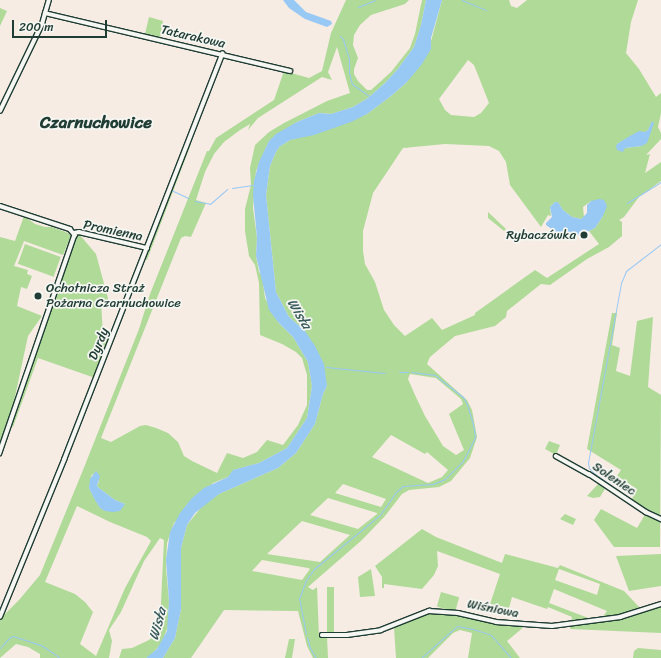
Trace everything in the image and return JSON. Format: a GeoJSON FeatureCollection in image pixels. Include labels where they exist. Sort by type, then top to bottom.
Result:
{"type":"FeatureCollection","features":[{"type":"Feature","properties":{"kind":"street"},"geometry":{"type":"LineString","coordinates":[[0,111],[45,13],[49,0]]}},
{"type":"Feature","properties":{"kind":"street","name":"Tatarakowa"},"geometry":{"type":"LineString","coordinates":[[45,13],[290,70]]}},
{"type":"Feature","properties":{"kind":"street","name":"Dyrdy"},"geometry":{"type":"LineString","coordinates":[[0,617],[64,460],[222,54]]}},
{"type":"Feature","properties":{"kind":"street","name":"Promienna"},"geometry":{"type":"LineString","coordinates":[[0,206],[70,229],[74,233],[78,232],[147,248]]}},
{"type":"Feature","properties":{"kind":"street"},"geometry":{"type":"LineString","coordinates":[[0,453],[75,238],[74,233]]}},
{"type":"Feature","properties":{"kind":"street","name":"Soleniec"},"geometry":{"type":"LineString","coordinates":[[556,456],[590,475],[640,509],[661,519]]}},
{"type":"Feature","properties":{"kind":"street","name":"Wiśniowa"},"geometry":{"type":"LineString","coordinates":[[322,635],[381,630],[429,611],[458,613],[496,622],[552,626],[620,618],[661,604]]}},
{"type":"Feature","properties":{"kind":"green space"},"geometry":{"type":"Polygon","coordinates":[[[346,0],[409,0],[405,4],[371,15],[360,25],[354,35],[353,45],[358,58],[354,69],[354,74],[358,81],[367,90],[371,90],[391,72],[410,48],[415,34],[422,0],[426,0],[421,25],[414,47],[385,83],[368,98],[353,107],[331,114],[319,113],[297,122],[269,141],[256,171],[253,208],[257,238],[256,256],[259,272],[262,276],[265,298],[278,322],[293,337],[308,362],[312,386],[307,418],[287,448],[259,463],[234,470],[228,477],[213,483],[174,523],[167,543],[166,569],[169,601],[168,626],[162,643],[151,655],[146,658],[119,658],[122,649],[132,648],[154,636],[160,623],[164,540],[160,538],[144,561],[121,612],[109,630],[112,641],[109,658],[40,658],[40,654],[28,647],[16,644],[0,658],[0,619],[19,600],[40,575],[139,329],[150,294],[207,151],[209,151],[216,138],[274,100],[284,71],[309,78],[322,71],[331,33],[346,0]],[[337,47],[328,72],[332,80],[322,77],[258,118],[248,130],[250,124],[240,130],[224,142],[214,154],[205,172],[196,200],[206,203],[191,237],[185,236],[181,238],[101,438],[111,442],[140,426],[146,425],[156,428],[168,433],[178,442],[184,456],[217,473],[227,453],[243,458],[257,452],[267,440],[283,445],[298,425],[307,405],[307,375],[302,358],[296,352],[282,344],[260,335],[259,283],[255,265],[249,256],[245,231],[245,209],[251,185],[250,168],[255,145],[269,132],[284,123],[327,101],[350,93],[337,47]],[[92,474],[89,488],[100,508],[125,504],[115,500],[99,488],[97,486],[99,481],[92,474]],[[77,506],[45,582],[75,594],[85,602],[93,612],[80,644],[96,656],[125,588],[151,541],[147,537],[110,522],[77,506]]]}},
{"type":"Feature","properties":{"kind":"green space"},"geometry":{"type":"Polygon","coordinates":[[[442,0],[509,0],[511,6],[517,8],[527,0],[638,0],[631,22],[626,53],[639,69],[656,97],[661,93],[661,113],[658,127],[661,133],[661,139],[646,155],[650,154],[645,173],[661,162],[661,181],[639,197],[624,217],[619,220],[622,222],[622,236],[609,247],[587,259],[550,285],[541,284],[507,311],[506,317],[495,326],[455,336],[430,357],[427,364],[467,400],[472,410],[477,437],[470,458],[451,481],[439,487],[409,490],[402,494],[385,516],[362,540],[308,587],[313,590],[317,587],[319,637],[327,637],[328,658],[313,658],[307,646],[298,611],[224,610],[191,658],[163,658],[175,638],[181,609],[181,548],[187,525],[203,505],[219,494],[278,468],[296,453],[315,424],[323,394],[327,386],[305,331],[289,317],[276,292],[266,195],[270,166],[275,154],[279,147],[290,140],[367,114],[407,82],[430,45],[442,0]],[[468,60],[439,99],[445,110],[451,115],[474,117],[481,113],[489,103],[474,65],[468,60]],[[652,122],[648,130],[645,132],[639,132],[617,144],[621,151],[625,148],[642,146],[652,122]],[[445,144],[403,148],[373,193],[363,231],[363,251],[365,264],[375,282],[384,310],[394,325],[405,336],[432,318],[442,330],[475,315],[475,313],[535,270],[547,278],[599,244],[589,231],[595,228],[603,216],[591,201],[583,207],[584,217],[581,219],[572,217],[563,210],[558,202],[555,202],[550,207],[551,216],[548,215],[541,227],[510,185],[506,162],[499,151],[489,146],[445,144]],[[410,374],[408,379],[425,416],[443,446],[456,455],[464,450],[449,414],[463,404],[461,399],[436,378],[410,374]],[[391,435],[372,457],[428,483],[442,477],[448,470],[427,452],[425,454],[391,435]],[[343,484],[335,493],[381,507],[386,499],[343,484]],[[328,498],[310,515],[358,529],[377,513],[328,498]],[[302,521],[267,554],[320,562],[350,535],[302,521]],[[262,560],[252,571],[302,580],[310,569],[262,560]]]}},
{"type":"Feature","properties":{"kind":"green space"},"geometry":{"type":"Polygon","coordinates":[[[0,8],[7,11],[0,26],[0,8]]]}},
{"type":"Feature","properties":{"kind":"green space"},"geometry":{"type":"Polygon","coordinates":[[[149,17],[163,21],[160,38],[221,53],[89,21],[145,34],[149,17]]]}},
{"type":"Feature","properties":{"kind":"green space"},"geometry":{"type":"Polygon","coordinates":[[[189,143],[191,144],[147,260],[144,259],[189,143]]]}},
{"type":"Feature","properties":{"kind":"green space"},"geometry":{"type":"Polygon","coordinates":[[[488,212],[506,229],[504,231],[488,218],[488,212]]]}},
{"type":"Feature","properties":{"kind":"green space"},"geometry":{"type":"Polygon","coordinates":[[[24,216],[35,224],[45,227],[52,227],[68,233],[71,236],[63,255],[24,241],[14,266],[28,270],[27,274],[32,276],[27,289],[21,287],[17,306],[42,316],[28,336],[13,406],[0,443],[0,237],[15,241],[24,216]]]}},
{"type":"Feature","properties":{"kind":"green space"},"geometry":{"type":"Polygon","coordinates":[[[79,234],[96,254],[109,302],[101,300],[103,336],[110,339],[95,378],[38,358],[13,427],[11,426],[76,238],[79,234]]]}},
{"type":"Feature","properties":{"kind":"green space"},"geometry":{"type":"Polygon","coordinates":[[[25,244],[61,257],[54,277],[18,264],[25,244]]]}},
{"type":"Feature","properties":{"kind":"green space"},"geometry":{"type":"Polygon","coordinates":[[[612,313],[617,313],[612,345],[620,348],[616,371],[630,376],[637,321],[653,317],[648,387],[661,395],[660,547],[614,547],[594,520],[601,509],[637,528],[646,513],[631,501],[637,489],[617,476],[621,470],[587,449],[612,313]]]}},
{"type":"Feature","properties":{"kind":"green space"},"geometry":{"type":"Polygon","coordinates":[[[549,441],[560,445],[556,455],[545,449],[549,441]]]}},
{"type":"Feature","properties":{"kind":"green space"},"geometry":{"type":"Polygon","coordinates":[[[599,483],[606,487],[600,497],[593,498],[587,496],[599,483]]]}},
{"type":"Feature","properties":{"kind":"green space"},"geometry":{"type":"Polygon","coordinates":[[[565,514],[576,519],[573,525],[560,519],[565,514]]]}},
{"type":"Feature","properties":{"kind":"green space"},"geometry":{"type":"Polygon","coordinates":[[[422,529],[436,537],[502,563],[505,554],[558,568],[560,565],[624,591],[641,609],[621,616],[602,618],[607,611],[554,589],[549,603],[591,619],[571,623],[572,617],[548,607],[547,609],[512,597],[509,608],[490,604],[500,574],[437,551],[438,566],[434,575],[422,589],[384,584],[384,588],[382,588],[382,577],[375,566],[422,529]],[[559,569],[555,580],[597,595],[600,584],[559,569]]]}},
{"type":"Feature","properties":{"kind":"green space"},"geometry":{"type":"Polygon","coordinates":[[[661,554],[661,586],[629,591],[616,556],[661,554]]]}},
{"type":"Feature","properties":{"kind":"green space"},"geometry":{"type":"Polygon","coordinates":[[[371,569],[375,596],[360,597],[358,577],[371,569]]]}},
{"type":"Feature","properties":{"kind":"green space"},"geometry":{"type":"Polygon","coordinates":[[[327,587],[334,587],[334,635],[327,635],[327,587]]]}},
{"type":"Feature","properties":{"kind":"green space"},"geometry":{"type":"Polygon","coordinates":[[[441,592],[459,597],[455,612],[437,606],[441,592]]]}},
{"type":"Feature","properties":{"kind":"green space"},"geometry":{"type":"Polygon","coordinates":[[[661,606],[661,633],[570,629],[571,625],[620,619],[661,606]]]}},
{"type":"Feature","properties":{"kind":"green space"},"geometry":{"type":"Polygon","coordinates":[[[437,611],[452,612],[491,623],[525,626],[507,641],[520,658],[468,658],[472,633],[460,630],[453,633],[428,658],[396,658],[394,628],[423,613],[437,611]]]}},
{"type":"Feature","properties":{"kind":"green space"},"geometry":{"type":"Polygon","coordinates":[[[289,639],[295,639],[292,658],[285,658],[289,639]]]}},
{"type":"Feature","properties":{"kind":"green space"},"geometry":{"type":"Polygon","coordinates":[[[638,648],[661,650],[661,658],[633,658],[634,651],[638,648]]]}},
{"type":"Feature","properties":{"kind":"water"},"geometry":{"type":"Polygon","coordinates":[[[283,0],[294,0],[306,12],[331,21],[332,24],[327,27],[305,19],[289,8],[283,0]]]}},
{"type":"Feature","properties":{"kind":"water"},"geometry":{"type":"Polygon","coordinates":[[[426,0],[442,0],[431,38],[431,49],[422,64],[407,82],[367,114],[351,122],[314,135],[290,140],[279,147],[275,154],[270,166],[266,195],[276,292],[289,317],[305,331],[315,346],[324,364],[327,386],[323,394],[315,424],[296,453],[278,468],[219,494],[195,513],[187,525],[181,548],[181,609],[175,638],[163,658],[146,658],[157,649],[167,631],[169,601],[166,560],[170,532],[180,513],[192,498],[204,488],[228,477],[233,470],[259,463],[287,448],[307,418],[312,386],[308,362],[293,337],[278,322],[269,310],[256,256],[257,238],[253,195],[254,181],[259,162],[269,141],[276,134],[297,122],[319,113],[331,114],[353,107],[368,98],[385,83],[414,47],[421,25],[426,0]]]}},
{"type":"Feature","properties":{"kind":"water"},"geometry":{"type":"Polygon","coordinates":[[[652,121],[654,123],[647,143],[642,146],[625,148],[623,152],[617,150],[617,144],[639,131],[645,132],[648,130],[652,121]]]}},
{"type":"Feature","properties":{"kind":"water"},"geometry":{"type":"Polygon","coordinates":[[[599,199],[604,200],[607,206],[603,216],[595,228],[585,233],[572,236],[560,235],[546,225],[552,217],[550,207],[555,202],[558,202],[563,210],[572,217],[581,219],[587,213],[587,205],[591,201],[599,199]]]}},
{"type":"Feature","properties":{"kind":"water"},"geometry":{"type":"Polygon","coordinates":[[[96,471],[100,476],[97,486],[115,500],[125,504],[120,511],[105,511],[100,508],[95,500],[89,488],[90,479],[96,471]]]}},
{"type":"Feature","properties":{"kind":"waterway"},"geometry":{"type":"LineString","coordinates":[[358,7],[375,0]]}},
{"type":"Feature","properties":{"kind":"waterway"},"geometry":{"type":"LineString","coordinates":[[462,0],[486,10]]}},
{"type":"Feature","properties":{"kind":"waterway"},"geometry":{"type":"LineString","coordinates":[[340,36],[343,39],[349,59],[349,73],[352,84],[369,96]]}},
{"type":"Feature","properties":{"kind":"waterway"},"geometry":{"type":"LineString","coordinates":[[627,203],[661,182]]}},
{"type":"Feature","properties":{"kind":"waterway"},"geometry":{"type":"LineString","coordinates":[[232,188],[253,185]]}},
{"type":"Feature","properties":{"kind":"waterway"},"geometry":{"type":"LineString","coordinates":[[195,201],[210,204],[227,189]]}},
{"type":"Feature","properties":{"kind":"waterway"},"geometry":{"type":"LineString","coordinates":[[171,190],[188,198]]}},
{"type":"Feature","properties":{"kind":"waterway"},"geometry":{"type":"LineString","coordinates":[[660,517],[635,502],[595,474],[589,468],[588,463],[621,283],[626,271],[661,244]]}},
{"type":"Feature","properties":{"kind":"waterway"},"geometry":{"type":"LineString","coordinates":[[326,367],[385,373]]}},
{"type":"Feature","properties":{"kind":"waterway"},"geometry":{"type":"LineString","coordinates":[[399,372],[408,372]]}},
{"type":"Feature","properties":{"kind":"waterway"},"geometry":{"type":"LineString","coordinates":[[306,634],[299,599],[306,580],[314,569],[380,515],[397,491],[403,486],[433,484],[445,479],[463,461],[475,437],[473,424],[467,404],[463,397],[435,375],[411,372]]}},
{"type":"Feature","properties":{"kind":"waterway"},"geometry":{"type":"LineString","coordinates":[[421,658],[457,626],[491,635],[511,658]]}},
{"type":"Feature","properties":{"kind":"waterway"},"geometry":{"type":"LineString","coordinates":[[0,648],[9,638],[13,636],[41,645],[60,658]]}},
{"type":"Feature","properties":{"kind":"waterway"},"geometry":{"type":"LineString","coordinates":[[307,637],[310,648],[316,658]]}},
{"type":"Feature","properties":{"kind":"place","name":"Rybaczówka"},"geometry":{"type":"Point","coordinates":[584,235]}},
{"type":"Feature","properties":{"kind":"place","name":"Ochotnicza Straż Pożarna Czarnuchowice"},"geometry":{"type":"Point","coordinates":[38,296]}},
{"type":"Feature","properties":{"kind":"district","name":"Czarnuchowice"},"geometry":{"type":"Point","coordinates":[96,123]}},
{"type":"Feature","properties":{"kind":"water label","name":"Wisła"},"geometry":{"type":"Point","coordinates":[299,314]}},
{"type":"Feature","properties":{"kind":"water label","name":"Wisła"},"geometry":{"type":"Point","coordinates":[158,624]}}]}
